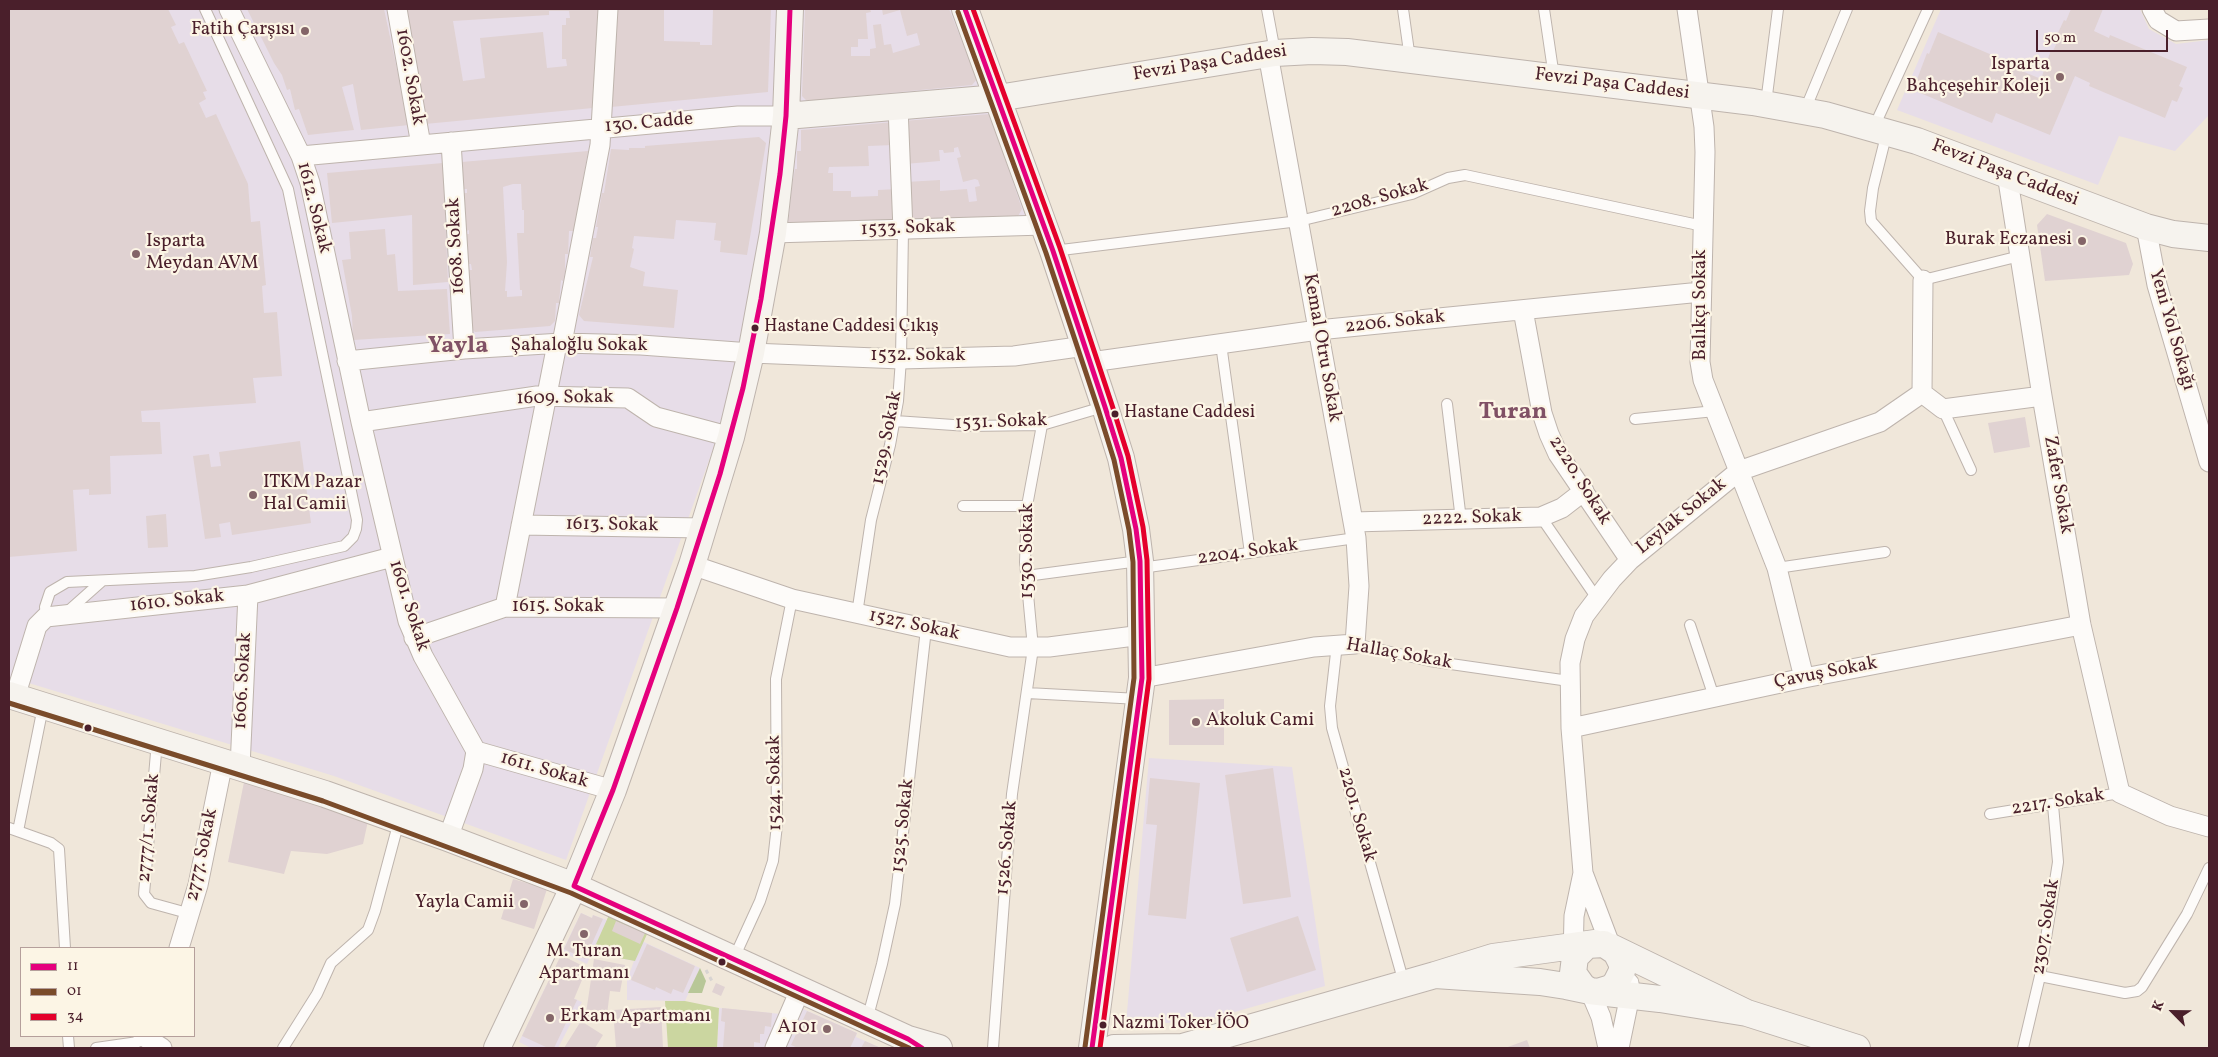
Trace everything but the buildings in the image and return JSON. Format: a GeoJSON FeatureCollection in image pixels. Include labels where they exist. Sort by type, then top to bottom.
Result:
{"type":"FeatureCollection","features":[{"type":"Feature","properties":{"kind":"main road"},"geometry":{"type":"LineString","coordinates":[[502,1046],[574,886],[613,790],[678,608],[731,437],[751,353],[773,233],[786,116],[790,9]]}},
{"type":"Feature","properties":{"kind":"main road"},"geometry":{"type":"LineString","coordinates":[[965,9],[1054,251],[1106,407],[1130,496],[1140,564],[1141,689],[1092,1048]]}},
{"type":"Feature","properties":{"kind":"main road","name":"Fevzi Paşa Caddesi"},"geometry":{"type":"LineString","coordinates":[[998,98],[1272,53],[1312,50],[1347,52],[1700,95],[1805,111],[1880,129],[2146,226],[2172,234],[2209,238]]}},
{"type":"Feature","properties":{"kind":"main road","name":"130. Cadde"},"geometry":{"type":"LineString","coordinates":[[786,116],[998,98]]}},
{"type":"Feature","properties":{"kind":"main road"},"geometry":{"type":"LineString","coordinates":[[12,696],[232,764],[448,838],[574,886],[915,1043],[939,1048]]}},
{"type":"Feature","properties":{"kind":"main road"},"geometry":{"type":"LineString","coordinates":[[1594,952],[1622,964],[1620,978],[1611,988],[1594,992],[1577,981],[1594,952]]}},
{"type":"Feature","properties":{"kind":"main road"},"geometry":{"type":"LineString","coordinates":[[1114,1048],[1181,1048],[1493,957],[1594,952],[1747,1013],[1856,1048]]}},
{"type":"Feature","properties":{"kind":"main road"},"geometry":{"type":"LineString","coordinates":[[1435,975],[1540,982],[1594,992],[1630,995],[1747,1013]]}},
{"type":"Feature","properties":{"kind":"street","name":"1612. Sokak"},"geometry":{"type":"LineString","coordinates":[[229,9],[301,156],[314,199],[347,360]]}},
{"type":"Feature","properties":{"kind":"street","name":"1602. Sokak"},"geometry":{"type":"LineString","coordinates":[[398,9],[421,145]]}},
{"type":"Feature","properties":{"kind":"street"},"geometry":{"type":"LineString","coordinates":[[505,607],[547,395],[560,343],[597,162],[601,128],[608,9]]}},
{"type":"Feature","properties":{"kind":"street","name":"Balıkçı Sokak"},"geometry":{"type":"LineString","coordinates":[[1688,9],[1700,95],[1705,152],[1700,362],[1703,380],[1777,568],[1804,678]]}},
{"type":"Feature","properties":{"kind":"street"},"geometry":{"type":"LineString","coordinates":[[2152,9],[2158,20],[2176,30],[2209,29]]}},
{"type":"Feature","properties":{"kind":"street","name":"Kemal Otru Sokak"},"geometry":{"type":"LineString","coordinates":[[1272,53],[1299,222],[1354,530],[1360,586],[1346,644]]}},
{"type":"Feature","properties":{"kind":"street"},"geometry":{"type":"LineString","coordinates":[[898,107],[903,230]]}},
{"type":"Feature","properties":{"kind":"street","name":"130. Cadde"},"geometry":{"type":"LineString","coordinates":[[301,156],[738,116],[786,116]]}},
{"type":"Feature","properties":{"kind":"street","name":"1608. Sokak"},"geometry":{"type":"LineString","coordinates":[[451,142],[464,349]]}},
{"type":"Feature","properties":{"kind":"street","name":"Zafer Sokak"},"geometry":{"type":"LineString","coordinates":[[2007,174],[2081,626],[2120,793]]}},
{"type":"Feature","properties":{"kind":"street","name":"1533. Sokak"},"geometry":{"type":"LineString","coordinates":[[773,233],[1044,225]]}},
{"type":"Feature","properties":{"kind":"street","name":"Yeni Yol Sokağı"},"geometry":{"type":"LineString","coordinates":[[2146,226],[2157,286],[2209,462]]}},
{"type":"Feature","properties":{"kind":"street"},"geometry":{"type":"LineString","coordinates":[[1923,280],[1922,393],[1943,409],[2042,396]]}},
{"type":"Feature","properties":{"kind":"street","name":"2206. Sokak"},"geometry":{"type":"LineString","coordinates":[[1088,354],[1220,344],[1318,330],[1701,292]]}},
{"type":"Feature","properties":{"kind":"street","name":"2220. Sokak"},"geometry":{"type":"LineString","coordinates":[[1523,310],[1542,413],[1549,434],[1558,454],[1630,560]]}},
{"type":"Feature","properties":{"kind":"street","name":"Şahaloğlu Sokak"},"geometry":{"type":"LineString","coordinates":[[347,360],[464,349],[560,343],[641,345],[751,353]]}},
{"type":"Feature","properties":{"kind":"street","name":"1532. Sokak"},"geometry":{"type":"LineString","coordinates":[[751,353],[901,359],[1088,354]]}},
{"type":"Feature","properties":{"kind":"street","name":"1601. Sokak"},"geometry":{"type":"LineString","coordinates":[[347,360],[392,557],[414,638],[476,752]]}},
{"type":"Feature","properties":{"kind":"street","name":"Leylak Sokak"},"geometry":{"type":"LineString","coordinates":[[1594,952],[1583,873],[1569,681],[1575,639],[1584,616],[1596,597],[1630,560],[1739,471],[1880,422],[1922,393]]}},
{"type":"Feature","properties":{"kind":"street","name":"1609. Sokak"},"geometry":{"type":"LineString","coordinates":[[361,422],[547,395],[628,398],[656,417],[731,437]]}},
{"type":"Feature","properties":{"kind":"street","name":"2222. Sokak"},"geometry":{"type":"LineString","coordinates":[[1354,530],[1461,520],[1541,517],[1562,508],[1584,491]]}},
{"type":"Feature","properties":{"kind":"street","name":"1613. Sokak"},"geometry":{"type":"LineString","coordinates":[[521,525],[703,528]]}},
{"type":"Feature","properties":{"kind":"street","name":"1610. Sokak"},"geometry":{"type":"LineString","coordinates":[[46,617],[65,613],[248,595],[392,557]]}},
{"type":"Feature","properties":{"kind":"street","name":"1527. Sokak"},"geometry":{"type":"LineString","coordinates":[[692,565],[792,599],[1010,647],[1033,648],[1142,635]]}},
{"type":"Feature","properties":{"kind":"street","name":"1606. Sokak"},"geometry":{"type":"LineString","coordinates":[[232,764],[248,595]]}},
{"type":"Feature","properties":{"kind":"street","name":"1615. Sokak"},"geometry":{"type":"LineString","coordinates":[[414,638],[505,607],[678,608]]}},
{"type":"Feature","properties":{"kind":"street"},"geometry":{"type":"LineString","coordinates":[[12,696],[37,626],[46,617]]}},
{"type":"Feature","properties":{"kind":"street","name":"Çavuş Sokak"},"geometry":{"type":"LineString","coordinates":[[1571,728],[1804,678],[2081,626]]}},
{"type":"Feature","properties":{"kind":"street","name":"Hallaç Sokak"},"geometry":{"type":"LineString","coordinates":[[1141,689],[1346,644]]}},
{"type":"Feature","properties":{"kind":"street"},"geometry":{"type":"LineString","coordinates":[[448,838],[473,769],[476,752]]}},
{"type":"Feature","properties":{"kind":"street","name":"1611. Sokak"},"geometry":{"type":"LineString","coordinates":[[476,752],[613,790]]}},
{"type":"Feature","properties":{"kind":"street","name":"2777. Sokak"},"geometry":{"type":"LineString","coordinates":[[179,947],[232,764]]}},
{"type":"Feature","properties":{"kind":"street","name":"2217. Sokak"},"geometry":{"type":"LineString","coordinates":[[2120,793],[2170,816],[2209,827]]}},
{"type":"Feature","properties":{"kind":"street","name":"Leylak Sokak"},"geometry":{"type":"LineString","coordinates":[[1583,873],[1574,916],[1594,952]]}},
{"type":"Feature","properties":{"kind":"street"},"geometry":{"type":"LineString","coordinates":[[1594,952],[1627,972],[1630,995],[1619,1048]]}},
{"type":"Feature","properties":{"kind":"street"},"geometry":{"type":"LineString","coordinates":[[775,1048],[800,990]]}},
{"type":"Feature","properties":{"kind":"street"},"geometry":{"type":"LineString","coordinates":[[1594,992],[1608,1048]]}},
{"type":"Feature","properties":{"kind":"street"},"geometry":{"type":"LineString","coordinates":[[139,1040],[162,1048]]}},
{"type":"Feature","properties":{"kind":"lane"},"geometry":{"type":"LineString","coordinates":[[46,617],[47,599],[50,592],[60,584],[67,582],[195,576],[251,567],[344,546],[353,537],[356,529],[357,520],[288,189],[206,9]]}},
{"type":"Feature","properties":{"kind":"lane"},"geometry":{"type":"LineString","coordinates":[[1267,9],[1272,53]]}},
{"type":"Feature","properties":{"kind":"lane"},"geometry":{"type":"LineString","coordinates":[[1403,9],[1410,60]]}},
{"type":"Feature","properties":{"kind":"lane"},"geometry":{"type":"LineString","coordinates":[[1544,9],[1554,78]]}},
{"type":"Feature","properties":{"kind":"lane"},"geometry":{"type":"LineString","coordinates":[[1766,104],[1778,9]]}},
{"type":"Feature","properties":{"kind":"lane"},"geometry":{"type":"LineString","coordinates":[[1805,111],[1847,9]]}},
{"type":"Feature","properties":{"kind":"lane"},"geometry":{"type":"LineString","coordinates":[[1928,9],[1880,129],[1870,211],[1871,221],[1923,280],[2020,256]]}},
{"type":"Feature","properties":{"kind":"lane","name":"2208. Sokak"},"geometry":{"type":"LineString","coordinates":[[1054,251],[1299,222],[1403,196],[1448,178],[1465,175],[1703,226]]}},
{"type":"Feature","properties":{"kind":"lane","name":"1529. Sokak"},"geometry":{"type":"LineString","coordinates":[[857,614],[871,520],[895,421],[901,359],[903,230]]}},
{"type":"Feature","properties":{"kind":"lane"},"geometry":{"type":"LineString","coordinates":[[1220,344],[1250,552]]}},
{"type":"Feature","properties":{"kind":"lane"},"geometry":{"type":"LineString","coordinates":[[1447,404],[1461,520]]}},
{"type":"Feature","properties":{"kind":"lane","name":"1531. Sokak"},"geometry":{"type":"LineString","coordinates":[[895,421],[968,426],[1042,425],[1106,407]]}},
{"type":"Feature","properties":{"kind":"lane"},"geometry":{"type":"LineString","coordinates":[[1943,409],[1971,470]]}},
{"type":"Feature","properties":{"kind":"lane"},"geometry":{"type":"LineString","coordinates":[[1635,419],[1715,411]]}},
{"type":"Feature","properties":{"kind":"lane","name":"1530. Sokak"},"geometry":{"type":"LineString","coordinates":[[1033,648],[1026,576],[1027,506],[1042,425]]}},
{"type":"Feature","properties":{"kind":"lane"},"geometry":{"type":"LineString","coordinates":[[963,506],[1027,506]]}},
{"type":"Feature","properties":{"kind":"lane"},"geometry":{"type":"LineString","coordinates":[[1541,517],[1596,597]]}},
{"type":"Feature","properties":{"kind":"lane","name":"2204. Sokak"},"geometry":{"type":"LineString","coordinates":[[1026,576],[1250,552],[1354,530]]}},
{"type":"Feature","properties":{"kind":"lane"},"geometry":{"type":"LineString","coordinates":[[1777,568],[1885,552]]}},
{"type":"Feature","properties":{"kind":"lane"},"geometry":{"type":"LineString","coordinates":[[65,613],[102,581]]}},
{"type":"Feature","properties":{"kind":"lane","name":"1524. Sokak"},"geometry":{"type":"LineString","coordinates":[[733,959],[760,901],[774,861],[777,817],[776,679],[792,599]]}},
{"type":"Feature","properties":{"kind":"lane"},"geometry":{"type":"LineString","coordinates":[[1690,625],[1714,697]]}},
{"type":"Feature","properties":{"kind":"lane","name":"1525. Sokak"},"geometry":{"type":"LineString","coordinates":[[867,1020],[895,904],[926,629]]}},
{"type":"Feature","properties":{"kind":"lane","name":"Hallaç Sokak"},"geometry":{"type":"LineString","coordinates":[[1346,644],[1430,660],[1569,681]]}},
{"type":"Feature","properties":{"kind":"lane","name":"2201. Sokak"},"geometry":{"type":"LineString","coordinates":[[1346,644],[1330,706],[1332,728],[1404,984]]}},
{"type":"Feature","properties":{"kind":"lane","name":"1526. Sokak"},"geometry":{"type":"LineString","coordinates":[[993,1048],[1012,794],[1033,648]]}},
{"type":"Feature","properties":{"kind":"lane"},"geometry":{"type":"LineString","coordinates":[[1028,693],[1141,689]]}},
{"type":"Feature","properties":{"kind":"lane"},"geometry":{"type":"LineString","coordinates":[[43,706],[14,830],[51,843],[59,849],[65,947]]}},
{"type":"Feature","properties":{"kind":"lane","name":"2777/1. Sokak"},"geometry":{"type":"LineString","coordinates":[[157,740],[144,894],[151,903],[190,914]]}},
{"type":"Feature","properties":{"kind":"lane","name":"2217. Sokak"},"geometry":{"type":"LineString","coordinates":[[1990,814],[2120,793]]}},
{"type":"Feature","properties":{"kind":"lane","name":"2307. Sokak"},"geometry":{"type":"LineString","coordinates":[[2023,1048],[2040,976],[2058,862],[2053,805]]}},
{"type":"Feature","properties":{"kind":"lane"},"geometry":{"type":"LineString","coordinates":[[283,1048],[317,994],[331,963],[368,930],[375,911],[399,820]]}},
{"type":"Feature","properties":{"kind":"lane"},"geometry":{"type":"LineString","coordinates":[[2040,976],[2125,993],[2137,991],[2142,987],[2187,914],[2209,868]]}},
{"type":"Feature","properties":{"kind":"lane"},"geometry":{"type":"LineString","coordinates":[[96,1048],[139,1040]]}},
{"type":"Feature","properties":{"kind":"path"},"geometry":{"type":"LineString","coordinates":[[706,970],[713,983]]}},
{"type":"Feature","properties":{"kind":"shaded area"},"geometry":{"type":"Polygon","coordinates":[[[9,9],[955,9],[1030,219],[765,230],[743,346],[712,452],[566,860],[334,776],[9,677],[9,9]]]}},
{"type":"Feature","properties":{"kind":"shaded area","name":"Isparta Bahçeşehir Koleji"},"geometry":{"type":"Polygon","coordinates":[[[1941,9],[2140,9],[2149,29],[2176,44],[2209,40],[2209,115],[2175,151],[2119,136],[2098,185],[1897,110],[1941,9]]]}},
{"type":"Feature","properties":{"kind":"shaded area"},"geometry":{"type":"Polygon","coordinates":[[[1149,758],[1292,767],[1325,986],[1200,1022],[1126,1024],[1149,758]]]}},
{"type":"Feature","properties":{"kind":"shaded area"},"geometry":{"type":"Polygon","coordinates":[[[581,913],[592,918],[593,915],[607,920],[609,915],[644,942],[700,968],[685,1001],[627,1000],[627,980],[634,961],[592,953],[587,964],[562,952],[581,913]]]}},
{"type":"Feature","properties":{"kind":"shaded area","name":"Erkam Apartmanı"},"geometry":{"type":"Polygon","coordinates":[[[546,986],[582,1002],[558,1048],[531,1048],[519,1042],[546,986]]]}},
{"type":"Feature","properties":{"kind":"shaded area"},"geometry":{"type":"Polygon","coordinates":[[[719,1008],[781,1014],[766,1048],[717,1048],[719,1008]]]}},
{"type":"Feature","properties":{"kind":"shaded area"},"geometry":{"type":"Polygon","coordinates":[[[801,1008],[857,1033],[856,1037],[881,1048],[783,1048],[801,1008]]]}},
{"type":"Feature","properties":{"kind":"green space"},"geometry":{"type":"Polygon","coordinates":[[[609,915],[648,932],[635,961],[592,953],[609,915]]]}},
{"type":"Feature","properties":{"kind":"green space"},"geometry":{"type":"Polygon","coordinates":[[[700,968],[706,981],[702,993],[688,993],[700,968]]]}},
{"type":"Feature","properties":{"kind":"green space"},"geometry":{"type":"Polygon","coordinates":[[[665,1001],[685,1001],[719,1008],[717,1048],[668,1048],[665,1001]]]}},
{"type":"Feature","properties":{"kind":"transit line","name":"11"},"geometry":{"type":"LineString","coordinates":[[790,9],[786,116],[780,174],[761,299],[743,388],[720,474],[677,608],[613,790],[574,886],[908,1039],[922,1048]]}},
{"type":"Feature","properties":{"kind":"transit line","name":"11"},"geometry":{"type":"LineString","coordinates":[[965,9],[1053,251],[1105,407],[1121,458],[1136,529],[1140,561],[1142,678],[1092,1048]]}},
{"type":"Feature","properties":{"kind":"transit line","name":"34"},"geometry":{"type":"LineString","coordinates":[[973,9],[1060,248],[1112,405],[1128,456],[1143,527],[1147,560],[1149,679],[1100,1048]]}},
{"type":"Feature","properties":{"kind":"transit line","name":"01"},"geometry":{"type":"LineString","coordinates":[[958,12],[1046,253],[1098,409],[1114,460],[1129,530],[1133,562],[1134,678],[1085,1047]]}},
{"type":"Feature","properties":{"kind":"transit line","name":"01"},"geometry":{"type":"LineString","coordinates":[[9,703],[323,801],[571,893],[909,1048]]}},
{"type":"Feature","properties":{"kind":"place","name":"Fatih Çarşısı"},"geometry":{"type":"Point","coordinates":[305,31]}},
{"type":"Feature","properties":{"kind":"place","name":"Isparta Bahçeşehir Koleji"},"geometry":{"type":"Point","coordinates":[2060,77]}},
{"type":"Feature","properties":{"kind":"place","name":"Burak Eczanesi"},"geometry":{"type":"Point","coordinates":[2082,241]}},
{"type":"Feature","properties":{"kind":"place","name":"Isparta Meydan AVM"},"geometry":{"type":"Point","coordinates":[136,254]}},
{"type":"Feature","properties":{"kind":"place","name":"Hastane Caddesi Çıkış"},"geometry":{"type":"Point","coordinates":[755,328]}},
{"type":"Feature","properties":{"kind":"place","name":"Hastane Caddesi"},"geometry":{"type":"Point","coordinates":[1115,414]}},
{"type":"Feature","properties":{"kind":"place","name":"ITKM Pazar Hal Camii"},"geometry":{"type":"Point","coordinates":[253,495]}},
{"type":"Feature","properties":{"kind":"place","name":"Akoluk Cami"},"geometry":{"type":"Point","coordinates":[1196,722]}},
{"type":"Feature","properties":{"kind":"place","name":"Yayla Camii"},"geometry":{"type":"Point","coordinates":[524,904]}},
{"type":"Feature","properties":{"kind":"place","name":"M. Turan Apartmanı"},"geometry":{"type":"Point","coordinates":[584,934]}},
{"type":"Feature","properties":{"kind":"place","name":"Erkam Apartmanı"},"geometry":{"type":"Point","coordinates":[550,1018]}},
{"type":"Feature","properties":{"kind":"place","name":"Nazmi Toker İÖO"},"geometry":{"type":"Point","coordinates":[1103,1025]}},
{"type":"Feature","properties":{"kind":"place","name":"A101"},"geometry":{"type":"Point","coordinates":[827,1029]}},
{"type":"Feature","properties":{"kind":"district","name":"Yayla"},"geometry":{"type":"Point","coordinates":[458,348]}},
{"type":"Feature","properties":{"kind":"district","name":"Turan"},"geometry":{"type":"Point","coordinates":[1513,414]}}]}
